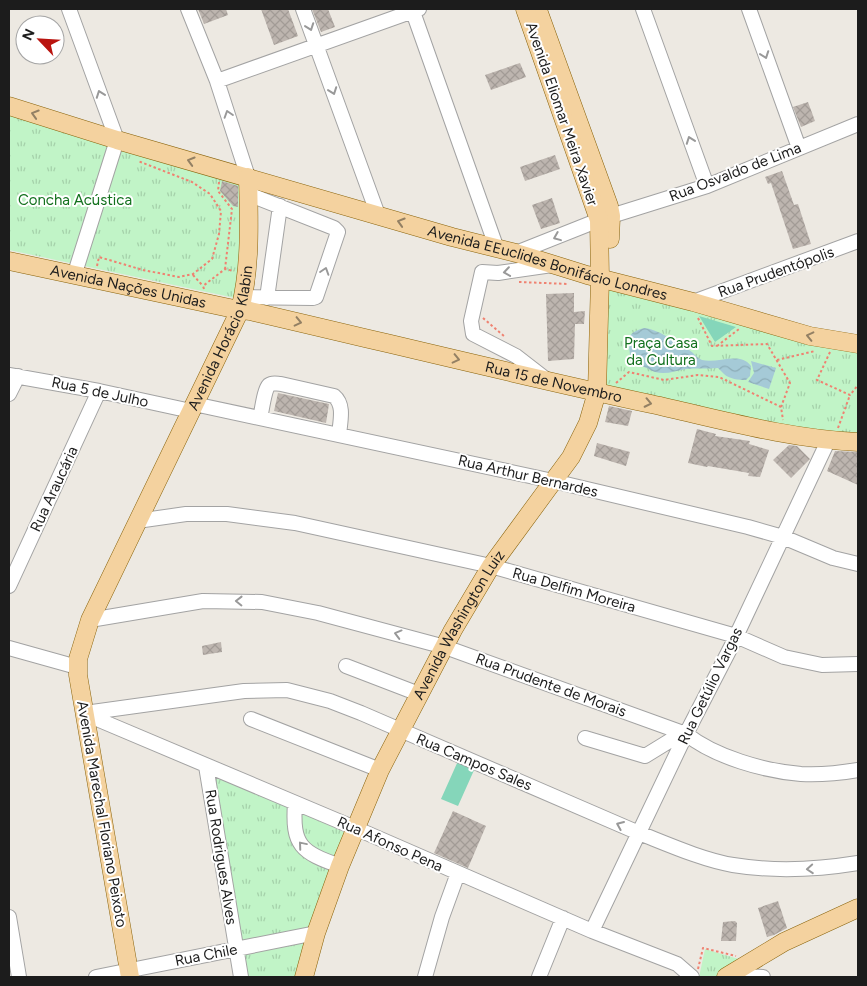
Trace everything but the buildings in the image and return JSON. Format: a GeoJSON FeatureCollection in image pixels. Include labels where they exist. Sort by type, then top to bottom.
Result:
{"type":"FeatureCollection","features":[{"type":"Feature","properties":{"kind":"main road","name":"Avenida Eliomar Meira Xavier"},"geometry":{"type":"LineString","coordinates":[[525,9],[605,218]]}},
{"type":"Feature","properties":{"kind":"main road","name":"Avenida Eliomar Meira Xavier"},"geometry":{"type":"LineString","coordinates":[[537,9],[604,193],[605,218]]}},
{"type":"Feature","properties":{"kind":"main road"},"geometry":{"type":"LineString","coordinates":[[9,106],[245,182]]}},
{"type":"Feature","properties":{"kind":"main road","name":"Avenida EEuclides Bonifácio Londres"},"geometry":{"type":"LineString","coordinates":[[245,182],[516,253],[695,309],[810,336],[858,344]]}},
{"type":"Feature","properties":{"kind":"main road","name":"Avenida Horácio Klabin"},"geometry":{"type":"LineString","coordinates":[[79,659],[90,620],[192,407],[244,306],[249,245],[245,182]]}},
{"type":"Feature","properties":{"kind":"main road","name":"Avenida Washington Luiz"},"geometry":{"type":"LineString","coordinates":[[304,977],[316,933],[340,866],[380,770],[444,647],[491,566],[571,457],[588,423],[597,392],[600,278],[605,218]]}},
{"type":"Feature","properties":{"kind":"main road","name":"Avenida Nações Unidas"},"geometry":{"type":"LineString","coordinates":[[9,261],[74,276],[244,306]]}},
{"type":"Feature","properties":{"kind":"main road","name":"Rua 15 de Novembro"},"geometry":{"type":"LineString","coordinates":[[244,306],[597,392],[781,433],[833,434],[858,442]]}},
{"type":"Feature","properties":{"kind":"main road","name":"Avenida Marechal Floriano Peixoto"},"geometry":{"type":"LineString","coordinates":[[79,659],[84,714],[129,974]]}},
{"type":"Feature","properties":{"kind":"main road"},"geometry":{"type":"LineString","coordinates":[[728,976],[784,942],[858,908]]}},
{"type":"Feature","properties":{"kind":"street"},"geometry":{"type":"LineString","coordinates":[[69,9],[117,140],[74,276]]}},
{"type":"Feature","properties":{"kind":"street","name":"Avenida Horácio Klabin"},"geometry":{"type":"LineString","coordinates":[[188,9],[217,81],[245,182]]}},
{"type":"Feature","properties":{"kind":"street"},"geometry":{"type":"LineString","coordinates":[[303,9],[378,216]]}},
{"type":"Feature","properties":{"kind":"street"},"geometry":{"type":"LineString","coordinates":[[643,9],[707,186]]}},
{"type":"Feature","properties":{"kind":"street"},"geometry":{"type":"LineString","coordinates":[[749,9],[799,148]]}},
{"type":"Feature","properties":{"kind":"street"},"geometry":{"type":"LineString","coordinates":[[217,81],[414,10],[497,249]]}},
{"type":"Feature","properties":{"kind":"street","name":"Rua Osvaldo de Lima"},"geometry":{"type":"LineString","coordinates":[[516,253],[605,218],[707,186],[858,124]]}},
{"type":"Feature","properties":{"kind":"street"},"geometry":{"type":"LineString","coordinates":[[244,306],[267,298],[316,297],[338,232],[334,228],[280,206],[245,182]]}},
{"type":"Feature","properties":{"kind":"street"},"geometry":{"type":"LineString","coordinates":[[267,298],[280,206]]}},
{"type":"Feature","properties":{"kind":"street","name":"Rua Prudentópolis"},"geometry":{"type":"LineString","coordinates":[[695,309],[858,241]]}},
{"type":"Feature","properties":{"kind":"street"},"geometry":{"type":"LineString","coordinates":[[547,380],[516,356],[474,334],[471,321],[482,272],[498,273],[555,265]]}},
{"type":"Feature","properties":{"kind":"street"},"geometry":{"type":"LineString","coordinates":[[9,394],[13,375]]}},
{"type":"Feature","properties":{"kind":"street","name":"Rua 5 de Julho"},"geometry":{"type":"LineString","coordinates":[[13,375],[192,407]]}},
{"type":"Feature","properties":{"kind":"street"},"geometry":{"type":"LineString","coordinates":[[260,418],[269,385],[273,383],[290,386],[334,396],[339,400],[341,408],[339,435]]}},
{"type":"Feature","properties":{"kind":"street","name":"Rua Araucária"},"geometry":{"type":"LineString","coordinates":[[9,586],[99,391]]}},
{"type":"Feature","properties":{"kind":"street","name":"Rua Arthur Bernardes"},"geometry":{"type":"LineString","coordinates":[[192,407],[260,418],[553,481],[783,537],[833,558],[858,564]]}},
{"type":"Feature","properties":{"kind":"street","name":"Rua Getúlio Vargas"},"geometry":{"type":"LineString","coordinates":[[592,931],[833,434]]}},
{"type":"Feature","properties":{"kind":"street","name":"Rua Delfim Moreira"},"geometry":{"type":"LineString","coordinates":[[137,521],[186,514],[227,514],[295,522],[491,566],[736,636],[784,657],[822,665],[858,664]]}},
{"type":"Feature","properties":{"kind":"street","name":"Rua Prudente de Morais"},"geometry":{"type":"LineString","coordinates":[[90,620],[203,601],[262,602],[318,613],[444,647],[685,736],[710,750],[745,763],[801,774],[858,770]]}},
{"type":"Feature","properties":{"kind":"street"},"geometry":{"type":"LineString","coordinates":[[9,648],[79,659]]}},
{"type":"Feature","properties":{"kind":"street"},"geometry":{"type":"LineString","coordinates":[[346,666],[420,694]]}},
{"type":"Feature","properties":{"kind":"street","name":"Rua Campos Sales"},"geometry":{"type":"LineString","coordinates":[[84,714],[244,691],[286,690],[330,701],[639,833],[685,851],[731,865],[784,871],[828,868],[858,863]]}},
{"type":"Feature","properties":{"kind":"street","name":"Rua Afonso Pena"},"geometry":{"type":"LineString","coordinates":[[84,714],[355,828],[592,931],[678,964],[692,977]]}},
{"type":"Feature","properties":{"kind":"street"},"geometry":{"type":"LineString","coordinates":[[251,719],[380,770]]}},
{"type":"Feature","properties":{"kind":"street"},"geometry":{"type":"LineString","coordinates":[[586,738],[645,756],[671,740],[685,736]]}},
{"type":"Feature","properties":{"kind":"street","name":"Rua Rodrigues Alves"},"geometry":{"type":"LineString","coordinates":[[206,766],[241,977]]}},
{"type":"Feature","properties":{"kind":"street"},"geometry":{"type":"LineString","coordinates":[[295,803],[294,827],[296,837],[301,846],[314,856],[340,866]]}},
{"type":"Feature","properties":{"kind":"street"},"geometry":{"type":"LineString","coordinates":[[425,977],[442,917],[458,874]]}},
{"type":"Feature","properties":{"kind":"street"},"geometry":{"type":"LineString","coordinates":[[9,917],[19,977]]}},
{"type":"Feature","properties":{"kind":"street"},"geometry":{"type":"LineString","coordinates":[[540,977],[563,918]]}},
{"type":"Feature","properties":{"kind":"street","name":"Rua Chile"},"geometry":{"type":"LineString","coordinates":[[96,977],[129,974],[316,933]]}},
{"type":"Feature","properties":{"kind":"street"},"geometry":{"type":"LineString","coordinates":[[728,976],[763,977]]}},
{"type":"Feature","properties":{"kind":"path"},"geometry":{"type":"LineString","coordinates":[[96,270],[99,257],[143,270],[179,277],[192,274],[212,259],[219,234],[221,211],[210,194],[192,182],[132,158]]}},
{"type":"Feature","properties":{"kind":"path"},"geometry":{"type":"LineString","coordinates":[[203,286],[225,269],[232,209],[218,191],[219,182]]}},
{"type":"Feature","properties":{"kind":"path"},"geometry":{"type":"LineString","coordinates":[[225,269],[234,271]]}},
{"type":"Feature","properties":{"kind":"path"},"geometry":{"type":"LineString","coordinates":[[192,274],[203,286],[207,294]]}},
{"type":"Feature","properties":{"kind":"path"},"geometry":{"type":"LineString","coordinates":[[514,282],[570,284]]}},
{"type":"Feature","properties":{"kind":"path"},"geometry":{"type":"LineString","coordinates":[[695,309],[712,346],[767,344],[790,383],[781,407],[783,422]]}},
{"type":"Feature","properties":{"kind":"path"},"geometry":{"type":"LineString","coordinates":[[477,313],[506,337]]}},
{"type":"Feature","properties":{"kind":"path"},"geometry":{"type":"LineString","coordinates":[[717,346],[745,324]]}},
{"type":"Feature","properties":{"kind":"path"},"geometry":{"type":"LineString","coordinates":[[832,347],[817,380],[850,395]]}},
{"type":"Feature","properties":{"kind":"path"},"geometry":{"type":"LineString","coordinates":[[777,360],[823,349]]}},
{"type":"Feature","properties":{"kind":"path"},"geometry":{"type":"LineString","coordinates":[[614,385],[629,372],[664,380],[698,374],[719,377],[781,407]]}},
{"type":"Feature","properties":{"kind":"path"},"geometry":{"type":"LineString","coordinates":[[833,434],[850,395],[858,385]]}},
{"type":"Feature","properties":{"kind":"path"},"geometry":{"type":"LineString","coordinates":[[696,977],[703,948],[737,957],[756,958]]}},
{"type":"Feature","properties":{"kind":"green space","name":"Concha Acústica"},"geometry":{"type":"Polygon","coordinates":[[[9,115],[239,182],[247,264],[235,298],[9,250],[9,115]]]}},
{"type":"Feature","properties":{"kind":"green space","name":"Praça Casa da Cultura"},"geometry":{"type":"Polygon","coordinates":[[[604,282],[858,348],[858,439],[606,392],[604,282]]]}},
{"type":"Feature","properties":{"kind":"green space"},"geometry":{"type":"Polygon","coordinates":[[[699,316],[736,327],[715,342],[699,316]]]}},
{"type":"Feature","properties":{"kind":"green space"},"geometry":{"type":"Polygon","coordinates":[[[458,761],[475,768],[458,806],[441,799],[458,761]]]}},
{"type":"Feature","properties":{"kind":"green space"},"geometry":{"type":"Polygon","coordinates":[[[209,771],[346,833],[298,977],[245,977],[209,771]]]}},
{"type":"Feature","properties":{"kind":"green space"},"geometry":{"type":"Polygon","coordinates":[[[705,949],[742,960],[723,977],[699,977],[705,949]]]}},
{"type":"Feature","properties":{"kind":"water"},"geometry":{"type":"Polygon","coordinates":[[[644,328],[667,336],[702,360],[741,359],[751,366],[750,376],[746,380],[734,379],[726,376],[718,368],[686,369],[663,373],[652,371],[633,361],[630,353],[629,343],[631,335],[635,331],[644,328]]]}},
{"type":"Feature","properties":{"kind":"water"},"geometry":{"type":"Polygon","coordinates":[[[751,361],[776,368],[769,389],[748,382],[754,373],[751,361]]]}}]}
